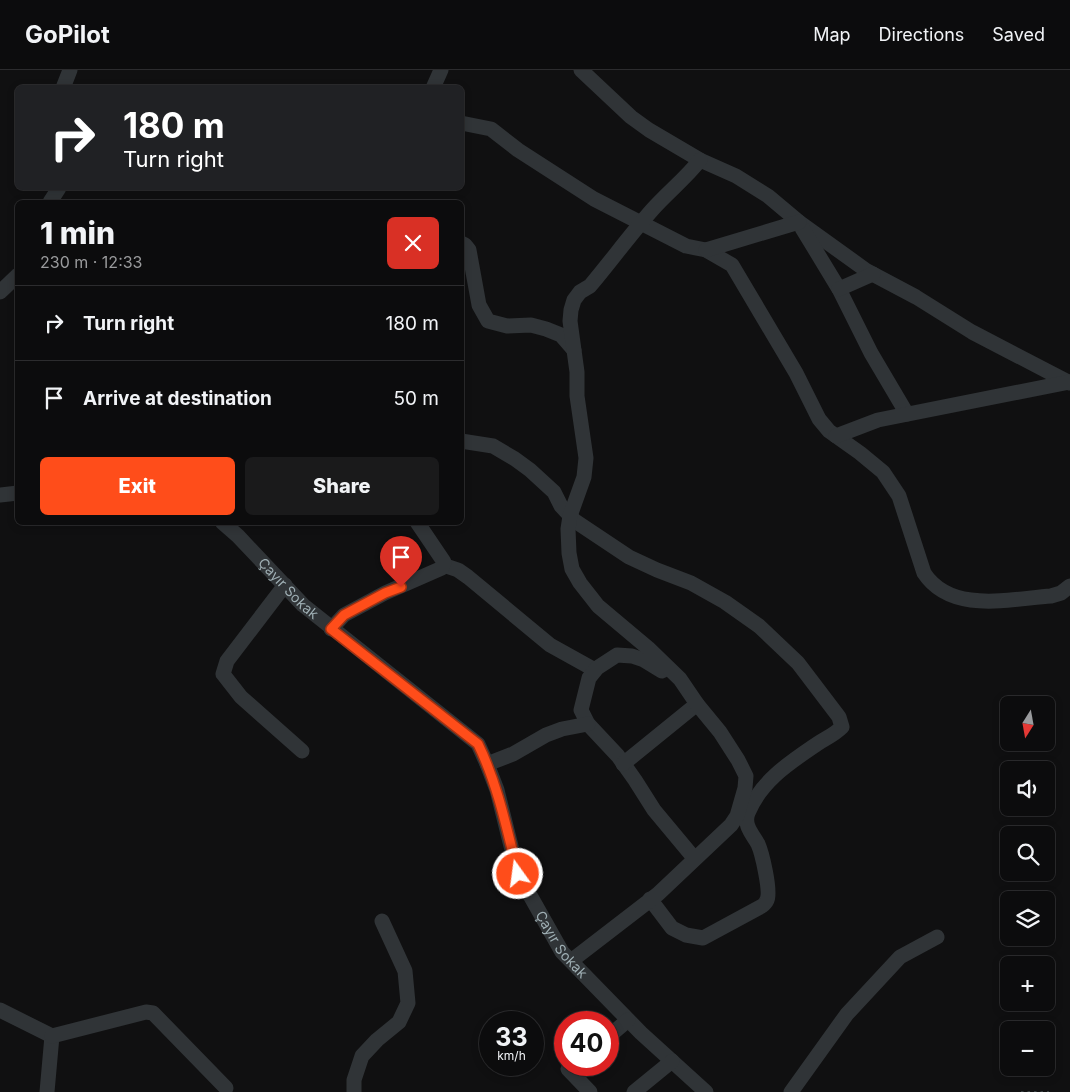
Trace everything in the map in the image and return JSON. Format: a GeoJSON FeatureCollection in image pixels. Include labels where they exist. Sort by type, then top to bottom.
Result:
{"type":"FeatureCollection","features":[{"type":"Feature","properties":{"kind":"street"},"geometry":{"type":"LineString","coordinates":[[64,85],[70,70]]}},
{"type":"Feature","properties":{"kind":"street"},"geometry":{"type":"LineString","coordinates":[[434,85],[441,70]]}},
{"type":"Feature","properties":{"kind":"street"},"geometry":{"type":"LineString","coordinates":[[581,70],[630,117],[679,149],[736,176],[768,196],[799,222],[873,274],[916,297],[980,336],[1069,383]]}},
{"type":"Feature","properties":{"kind":"street"},"geometry":{"type":"LineString","coordinates":[[464,124],[491,129],[518,150],[594,200],[686,246],[706,250],[732,265],[796,373],[819,419],[829,431],[883,472],[893,486],[899,496],[924,573],[929,582],[939,590],[953,596],[986,601],[1051,596],[1061,593],[1070,586]]}},
{"type":"Feature","properties":{"kind":"street"},"geometry":{"type":"LineString","coordinates":[[571,961],[650,900],[731,825],[737,816],[746,788],[746,776],[720,732],[680,679],[648,648],[598,606],[580,583],[572,568],[568,553],[570,516],[584,477],[586,458],[577,396],[575,352],[570,310],[580,292],[590,286],[641,223],[665,196],[692,171],[700,160]]}},
{"type":"Feature","properties":{"kind":"street"},"geometry":{"type":"LineString","coordinates":[[706,250],[799,222]]}},
{"type":"Feature","properties":{"kind":"street"},"geometry":{"type":"LineString","coordinates":[[799,222],[839,289],[871,353],[907,414]]}},
{"type":"Feature","properties":{"kind":"street"},"geometry":{"type":"LineString","coordinates":[[464,244],[469,250],[479,305],[488,321],[507,326],[520,327],[532,325],[546,329],[561,335],[575,352]]}},
{"type":"Feature","properties":{"kind":"street"},"geometry":{"type":"LineString","coordinates":[[839,289],[873,274]]}},
{"type":"Feature","properties":{"kind":"street"},"geometry":{"type":"LineString","coordinates":[[0,292],[15,279]]}},
{"type":"Feature","properties":{"kind":"street"},"geometry":{"type":"LineString","coordinates":[[836,436],[878,420],[1069,383]]}},
{"type":"Feature","properties":{"kind":"street"},"geometry":{"type":"LineString","coordinates":[[464,441],[493,446],[515,459],[554,492],[561,506],[575,521],[629,557],[657,570],[691,582],[726,602],[759,626],[798,663],[840,717],[842,727],[834,735],[779,770],[758,794],[746,816],[750,833],[761,853],[766,878],[767,901],[762,906],[703,938],[686,935],[672,928],[650,900]]}},
{"type":"Feature","properties":{"kind":"street"},"geometry":{"type":"LineString","coordinates":[[0,495],[15,493]]}},
{"type":"Feature","properties":{"kind":"street"},"geometry":{"type":"LineString","coordinates":[[331,629],[344,615],[385,593],[442,568],[444,562],[419,525]]}},
{"type":"Feature","properties":{"kind":"street","name":"Çayır Sokak"},"geometry":{"type":"LineString","coordinates":[[236,529],[303,605],[478,744],[497,790],[518,874],[562,952],[628,1020],[706,1092]]}},
{"type":"Feature","properties":{"kind":"street"},"geometry":{"type":"LineString","coordinates":[[442,566],[458,570],[550,646],[595,670]]}},
{"type":"Feature","properties":{"kind":"street"},"geometry":{"type":"LineString","coordinates":[[285,585],[227,661],[223,674],[241,697],[302,751]]}},
{"type":"Feature","properties":{"kind":"street"},"geometry":{"type":"LineString","coordinates":[[693,698],[659,669],[644,660],[632,656],[617,655],[595,670],[589,678],[581,710],[588,724],[623,764],[654,810],[694,858]]}},
{"type":"Feature","properties":{"kind":"street"},"geometry":{"type":"LineString","coordinates":[[623,764],[693,698]]}},
{"type":"Feature","properties":{"kind":"street"},"geometry":{"type":"LineString","coordinates":[[487,764],[513,754],[546,735],[562,729],[588,724]]}},
{"type":"Feature","properties":{"kind":"street"},"geometry":{"type":"LineString","coordinates":[[354,1092],[354,1080],[362,1056],[376,1040],[399,1022],[408,1003],[404,971],[382,921]]}},
{"type":"Feature","properties":{"kind":"street"},"geometry":{"type":"LineString","coordinates":[[791,1092],[847,1014],[866,992],[900,957],[937,937]]}},
{"type":"Feature","properties":{"kind":"street"},"geometry":{"type":"LineString","coordinates":[[0,1010],[52,1036],[152,1012],[226,1088]]}},
{"type":"Feature","properties":{"kind":"street"},"geometry":{"type":"LineString","coordinates":[[619,1028],[628,1020]]}},
{"type":"Feature","properties":{"kind":"street"},"geometry":{"type":"LineString","coordinates":[[47,1092],[52,1036]]}},
{"type":"Feature","properties":{"kind":"street"},"geometry":{"type":"LineString","coordinates":[[634,1092],[672,1061]]}},
{"type":"Feature","properties":{"kind":"street"},"geometry":{"type":"LineString","coordinates":[[575,1076],[590,1092]]}},
{"type":"Feature","properties":{"kind":"path"},"geometry":{"type":"LineString","coordinates":[[1021,1092],[1049,1092]]}},
{"type":"Feature","properties":{"kind":"route"},"geometry":{"type":"LineString","coordinates":[[401,587],[385,593],[344,615],[331,629],[478,744],[497,790],[518,874]]}}]}
